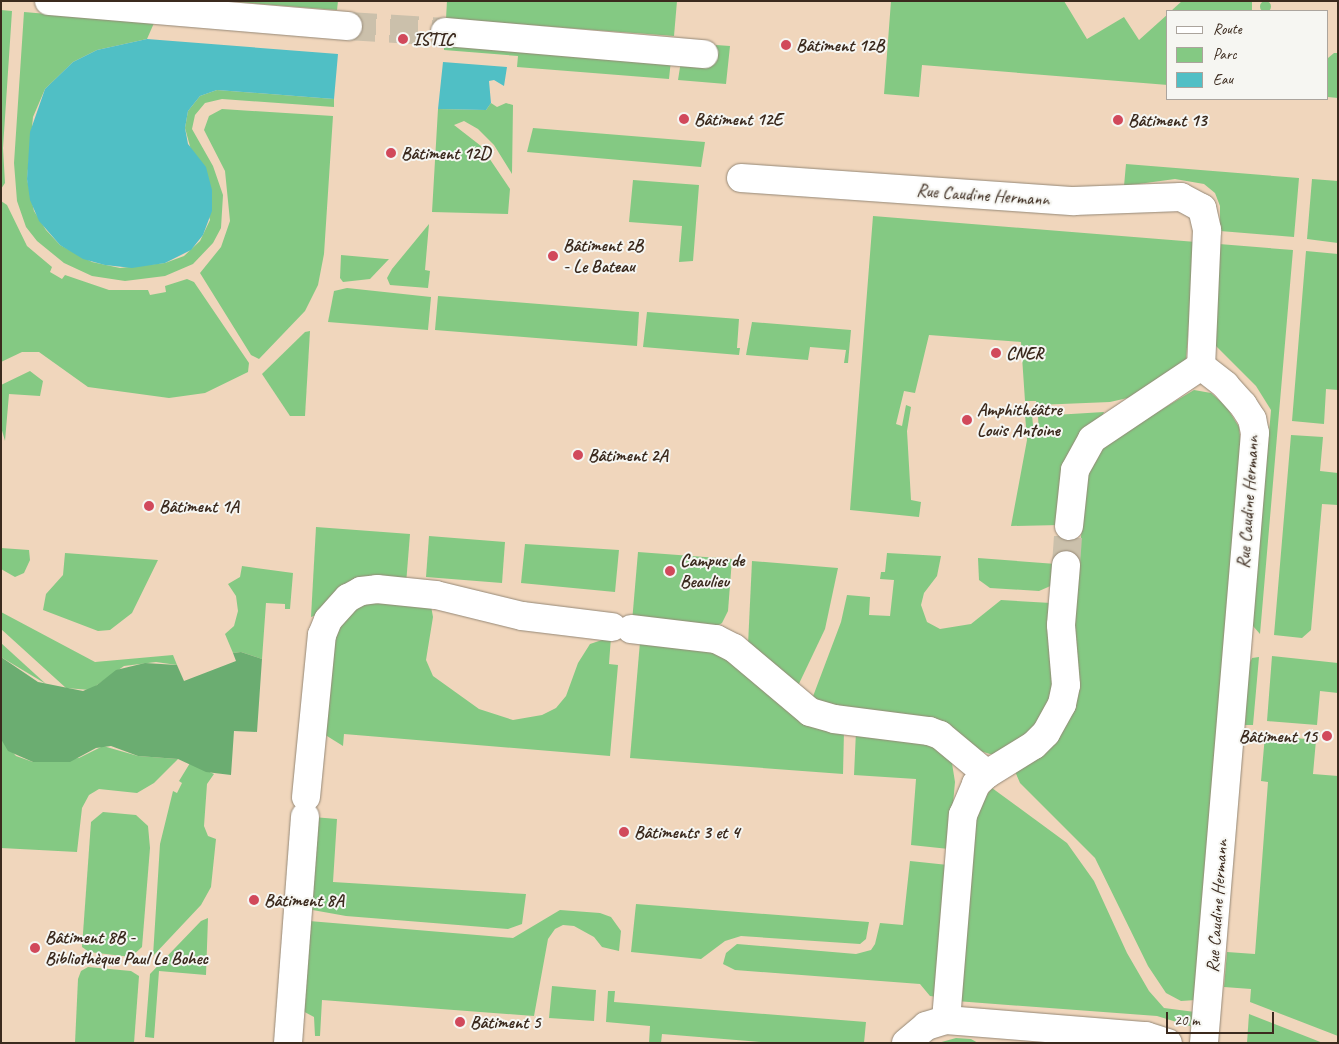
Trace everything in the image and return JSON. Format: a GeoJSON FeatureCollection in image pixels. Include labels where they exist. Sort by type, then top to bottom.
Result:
{"type":"FeatureCollection","features":[{"type":"Feature","properties":{"kind":"street"},"geometry":{"type":"LineString","coordinates":[[49,1],[348,26]]}},
{"type":"Feature","properties":{"kind":"street"},"geometry":{"type":"LineString","coordinates":[[445,32],[704,54]]}},
{"type":"Feature","properties":{"kind":"street","name":"Rue Caudine Hermann"},"geometry":{"type":"LineString","coordinates":[[740,178],[1074,201],[1167,196],[1195,202],[1202,208],[1207,222],[1201,366],[1225,385],[1244,406],[1252,419],[1255,433],[1204,1043]]}},
{"type":"Feature","properties":{"kind":"street"},"geometry":{"type":"LineString","coordinates":[[1069,526],[1075,470],[1092,439],[1177,385],[1201,366]]}},
{"type":"Feature","properties":{"kind":"street"},"geometry":{"type":"LineString","coordinates":[[946,1020],[963,815],[968,797],[987,774],[1034,745],[1046,733],[1062,704],[1066,685],[1061,624],[1066,565]]}},
{"type":"Feature","properties":{"kind":"street"},"geometry":{"type":"LineString","coordinates":[[288,1043],[306,807],[322,635],[328,620],[348,598],[361,591],[377,589],[436,595],[522,616],[716,639],[734,648],[810,712],[834,719],[929,731],[940,735],[987,774]]}},
{"type":"Feature","properties":{"kind":"street"},"geometry":{"type":"LineString","coordinates":[[906,1043],[926,1026],[946,1020],[1146,1036],[1168,1043]]}},
{"type":"Feature","properties":{"kind":"shaded area","name":"Campus de Beaulieu"},"geometry":{"type":"Polygon","coordinates":[[[1,1],[1338,1],[1338,1043],[1,1043],[1,1]]]}},
{"type":"Feature","properties":{"kind":"green space"},"geometry":{"type":"Polygon","coordinates":[[[224,1],[338,1],[337,10],[224,1]]]}},
{"type":"Feature","properties":{"kind":"green space"},"geometry":{"type":"Polygon","coordinates":[[[447,1],[677,1],[674,36],[446,19],[447,1]]]}},
{"type":"Feature","properties":{"kind":"green space"},"geometry":{"type":"Polygon","coordinates":[[[891,1],[1064,1],[1087,39],[1124,17],[1139,40],[1166,16],[1166,85],[922,65],[919,97],[884,94],[891,1]]]}},
{"type":"Feature","properties":{"kind":"green space"},"geometry":{"type":"Polygon","coordinates":[[[1182,1],[1252,1],[1252,10],[1172,10],[1182,1]]]}},
{"type":"Feature","properties":{"kind":"green space"},"geometry":{"type":"Polygon","coordinates":[[[1267,1],[1270,4],[1269,10],[1261,10],[1261,2],[1267,1]]]}},
{"type":"Feature","properties":{"kind":"green space"},"geometry":{"type":"Polygon","coordinates":[[[1,10],[12,11],[3,148],[5,183],[1,189],[1,10]]]}},
{"type":"Feature","properties":{"kind":"green space"},"geometry":{"type":"Polygon","coordinates":[[[24,12],[154,23],[147,39],[97,50],[73,62],[45,89],[33,117],[27,179],[34,211],[46,230],[60,245],[92,262],[120,268],[165,263],[184,256],[200,241],[210,220],[185,128],[188,111],[200,96],[217,90],[334,99],[334,107],[222,99],[205,103],[195,115],[192,129],[213,166],[223,195],[221,228],[213,243],[193,264],[165,276],[125,281],[92,276],[64,263],[37,241],[26,227],[17,201],[14,163],[24,12]]]}},
{"type":"Feature","properties":{"kind":"green space"},"geometry":{"type":"Polygon","coordinates":[[[444,43],[671,60],[669,79],[517,67],[518,56],[444,50],[444,43]]]}},
{"type":"Feature","properties":{"kind":"green space"},"geometry":{"type":"Polygon","coordinates":[[[716,45],[730,46],[726,84],[678,80],[681,61],[713,64],[716,45]]]}},
{"type":"Feature","properties":{"kind":"green space"},"geometry":{"type":"Polygon","coordinates":[[[1334,53],[1338,53],[1338,98],[1329,97],[1329,57],[1334,53]]]}},
{"type":"Feature","properties":{"kind":"green space"},"geometry":{"type":"Polygon","coordinates":[[[491,103],[497,107],[506,103],[513,105],[512,174],[494,145],[478,129],[464,121],[454,125],[481,146],[510,189],[508,214],[432,212],[438,109],[486,110],[491,103]]]}},
{"type":"Feature","properties":{"kind":"green space"},"geometry":{"type":"Polygon","coordinates":[[[222,109],[333,116],[324,254],[318,285],[305,311],[259,359],[251,355],[200,273],[221,247],[230,221],[225,171],[204,130],[209,116],[222,109]]]}},
{"type":"Feature","properties":{"kind":"green space"},"geometry":{"type":"Polygon","coordinates":[[[533,128],[705,142],[701,167],[527,152],[533,128]]]}},
{"type":"Feature","properties":{"kind":"green space"},"geometry":{"type":"Polygon","coordinates":[[[1126,164],[1299,178],[1294,237],[1220,231],[1220,206],[1215,193],[1204,184],[1175,179],[1124,186],[1126,164]]]}},
{"type":"Feature","properties":{"kind":"green space"},"geometry":{"type":"Polygon","coordinates":[[[1312,179],[1338,181],[1338,243],[1307,239],[1312,179]]]}},
{"type":"Feature","properties":{"kind":"green space"},"geometry":{"type":"Polygon","coordinates":[[[633,180],[699,185],[693,261],[679,262],[682,226],[629,222],[633,180]]]}},
{"type":"Feature","properties":{"kind":"green space"},"geometry":{"type":"Polygon","coordinates":[[[1,201],[7,205],[27,246],[52,267],[50,272],[62,279],[65,275],[109,290],[148,290],[150,295],[166,292],[165,286],[187,279],[194,282],[249,363],[248,372],[205,393],[169,398],[88,387],[39,352],[22,352],[1,362],[1,201]]]}},
{"type":"Feature","properties":{"kind":"green space"},"geometry":{"type":"Polygon","coordinates":[[[873,216],[1196,242],[1186,359],[1183,366],[1132,397],[1110,402],[1037,405],[1036,401],[1025,401],[1021,342],[929,335],[915,393],[904,391],[896,424],[902,426],[906,405],[911,407],[907,431],[911,500],[921,502],[919,517],[850,510],[873,216]]]}},
{"type":"Feature","properties":{"kind":"green space"},"geometry":{"type":"Polygon","coordinates":[[[429,224],[425,270],[430,271],[428,288],[390,285],[387,278],[392,269],[429,224]]]}},
{"type":"Feature","properties":{"kind":"green space"},"geometry":{"type":"Polygon","coordinates":[[[1219,244],[1293,250],[1260,634],[1253,626],[1253,618],[1271,410],[1256,386],[1216,346],[1213,335],[1219,244]]]}},
{"type":"Feature","properties":{"kind":"green space"},"geometry":{"type":"Polygon","coordinates":[[[1306,251],[1338,254],[1338,390],[1326,389],[1324,424],[1292,421],[1306,251]]]}},
{"type":"Feature","properties":{"kind":"green space"},"geometry":{"type":"Polygon","coordinates":[[[341,255],[389,259],[370,279],[343,282],[340,278],[341,255]]]}},
{"type":"Feature","properties":{"kind":"green space"},"geometry":{"type":"Polygon","coordinates":[[[347,288],[431,297],[428,330],[328,322],[334,291],[347,288]]]}},
{"type":"Feature","properties":{"kind":"green space"},"geometry":{"type":"Polygon","coordinates":[[[438,296],[639,312],[637,346],[435,330],[438,296]]]}},
{"type":"Feature","properties":{"kind":"green space"},"geometry":{"type":"Polygon","coordinates":[[[647,312],[739,319],[737,348],[740,348],[739,355],[643,347],[647,312]]]}},
{"type":"Feature","properties":{"kind":"green space"},"geometry":{"type":"Polygon","coordinates":[[[752,322],[851,330],[848,363],[844,363],[846,350],[810,347],[808,360],[746,355],[752,322]]]}},
{"type":"Feature","properties":{"kind":"green space"},"geometry":{"type":"Polygon","coordinates":[[[310,331],[305,416],[290,416],[262,374],[305,332],[310,331]]]}},
{"type":"Feature","properties":{"kind":"green space"},"geometry":{"type":"Polygon","coordinates":[[[30,371],[43,381],[40,396],[9,394],[5,441],[1,427],[1,385],[30,371]]]}},
{"type":"Feature","properties":{"kind":"green space"},"geometry":{"type":"Polygon","coordinates":[[[1194,390],[1211,393],[1226,406],[1239,427],[1241,445],[1196,1000],[1181,1001],[1166,993],[1148,966],[1095,858],[1020,783],[1014,769],[1033,757],[1071,632],[1082,527],[1082,489],[1094,450],[1194,390]]]}},
{"type":"Feature","properties":{"kind":"green space"},"geometry":{"type":"Polygon","coordinates":[[[1104,412],[1060,525],[1011,526],[1027,440],[1025,414],[1032,415],[1034,435],[1039,434],[1038,416],[1104,412]]]}},
{"type":"Feature","properties":{"kind":"green space"},"geometry":{"type":"Polygon","coordinates":[[[1291,435],[1323,437],[1320,471],[1338,473],[1338,505],[1322,504],[1311,630],[1302,638],[1274,635],[1291,435]]]}},
{"type":"Feature","properties":{"kind":"green space"},"geometry":{"type":"Polygon","coordinates":[[[316,527],[410,534],[406,584],[311,617],[316,527]]]}},
{"type":"Feature","properties":{"kind":"green space"},"geometry":{"type":"Polygon","coordinates":[[[429,536],[505,542],[502,583],[426,577],[429,536]]]}},
{"type":"Feature","properties":{"kind":"green space"},"geometry":{"type":"Polygon","coordinates":[[[525,544],[619,550],[615,592],[521,583],[525,544]]]}},
{"type":"Feature","properties":{"kind":"green space"},"geometry":{"type":"Polygon","coordinates":[[[1,548],[29,550],[30,560],[24,573],[15,577],[1,569],[1,548]]]}},
{"type":"Feature","properties":{"kind":"green space"},"geometry":{"type":"Polygon","coordinates":[[[638,552],[732,559],[728,611],[722,623],[717,626],[632,622],[638,552]]]}},
{"type":"Feature","properties":{"kind":"green space"},"geometry":{"type":"Polygon","coordinates":[[[65,553],[158,560],[132,613],[110,630],[98,631],[43,610],[46,594],[63,575],[65,553]]]}},
{"type":"Feature","properties":{"kind":"green space"},"geometry":{"type":"Polygon","coordinates":[[[887,553],[941,556],[937,576],[924,593],[921,605],[927,622],[940,629],[971,624],[1001,600],[1051,603],[1058,681],[1037,728],[999,754],[990,754],[812,699],[841,622],[847,595],[870,597],[869,615],[890,616],[894,580],[880,579],[881,572],[885,572],[887,553]]]}},
{"type":"Feature","properties":{"kind":"green space"},"geometry":{"type":"Polygon","coordinates":[[[978,558],[1056,564],[1055,584],[1039,591],[990,588],[979,580],[978,558]]]}},
{"type":"Feature","properties":{"kind":"green space"},"geometry":{"type":"Polygon","coordinates":[[[752,561],[838,568],[825,629],[796,690],[748,645],[752,561]]]}},
{"type":"Feature","properties":{"kind":"green space"},"geometry":{"type":"Polygon","coordinates":[[[242,566],[293,573],[290,609],[285,609],[285,604],[266,603],[262,659],[241,652],[233,653],[225,634],[234,626],[238,611],[236,596],[228,584],[240,577],[242,566]]]}},
{"type":"Feature","properties":{"kind":"green space"},"geometry":{"type":"Polygon","coordinates":[[[364,598],[431,606],[433,617],[426,660],[433,676],[479,709],[513,720],[542,715],[556,708],[566,696],[578,663],[590,644],[611,637],[609,664],[618,665],[610,756],[344,734],[343,746],[319,731],[327,642],[364,598]]]}},
{"type":"Feature","properties":{"kind":"green space"},"geometry":{"type":"Polygon","coordinates":[[[1,612],[95,662],[173,655],[177,665],[156,662],[124,666],[90,690],[66,688],[1,629],[1,612]]]}},
{"type":"Feature","properties":{"kind":"green space"},"geometry":{"type":"Polygon","coordinates":[[[640,642],[710,647],[844,731],[843,774],[630,758],[640,642]]]}},
{"type":"Feature","properties":{"kind":"green space"},"geometry":{"type":"Polygon","coordinates":[[[1,643],[46,684],[1,657],[1,643]]]}},
{"type":"Feature","properties":{"kind":"green space"},"geometry":{"type":"Polygon","coordinates":[[[241,652],[262,659],[257,732],[234,731],[231,775],[206,772],[178,759],[138,756],[111,746],[96,748],[70,762],[33,762],[8,751],[1,739],[1,657],[38,682],[83,691],[97,685],[116,670],[145,663],[177,665],[184,681],[236,661],[233,653],[241,652]]]}},
{"type":"Feature","properties":{"kind":"green space"},"geometry":{"type":"Polygon","coordinates":[[[1272,656],[1338,663],[1338,693],[1320,691],[1317,725],[1267,721],[1272,656]]]}},
{"type":"Feature","properties":{"kind":"green space"},"geometry":{"type":"Polygon","coordinates":[[[1259,657],[1253,725],[1245,725],[1248,667],[1252,658],[1259,657]]]}},
{"type":"Feature","properties":{"kind":"green space"},"geometry":{"type":"Polygon","coordinates":[[[856,731],[921,737],[951,757],[955,782],[949,849],[911,845],[916,779],[854,775],[856,731]]]}},
{"type":"Feature","properties":{"kind":"green space"},"geometry":{"type":"Polygon","coordinates":[[[1265,735],[1316,740],[1313,774],[1338,776],[1338,1036],[1250,1002],[1251,989],[1224,987],[1227,952],[1255,954],[1268,782],[1261,781],[1265,735]]]}},
{"type":"Feature","properties":{"kind":"green space"},"geometry":{"type":"Polygon","coordinates":[[[1,739],[16,756],[33,762],[79,758],[103,746],[138,756],[178,759],[154,783],[137,793],[99,789],[89,795],[82,808],[77,852],[1,848],[1,739]]]}},
{"type":"Feature","properties":{"kind":"green space"},"geometry":{"type":"Polygon","coordinates":[[[190,763],[214,774],[207,784],[204,826],[208,836],[216,839],[211,887],[201,905],[153,956],[160,844],[173,791],[177,793],[182,783],[179,781],[190,763]]]}},
{"type":"Feature","properties":{"kind":"green space"},"geometry":{"type":"Polygon","coordinates":[[[992,788],[1067,843],[1094,881],[1127,953],[1149,991],[1164,1008],[1195,1012],[1193,1027],[1157,1016],[956,1001],[970,832],[984,799],[992,788]]]}},
{"type":"Feature","properties":{"kind":"green space"},"geometry":{"type":"Polygon","coordinates":[[[103,812],[136,815],[148,826],[150,848],[142,947],[131,957],[89,952],[82,947],[91,822],[103,812]]]}},
{"type":"Feature","properties":{"kind":"green space"},"geometry":{"type":"Polygon","coordinates":[[[313,817],[337,819],[333,882],[526,894],[522,924],[508,929],[346,916],[307,909],[313,817]]]}},
{"type":"Feature","properties":{"kind":"green space"},"geometry":{"type":"Polygon","coordinates":[[[910,861],[948,865],[937,997],[930,996],[920,984],[735,970],[723,964],[726,953],[737,944],[856,954],[871,950],[875,944],[880,923],[903,925],[910,861]]]}},
{"type":"Feature","properties":{"kind":"green space"},"geometry":{"type":"Polygon","coordinates":[[[636,904],[869,922],[866,939],[860,944],[741,936],[725,941],[701,959],[631,952],[636,904]]]}},
{"type":"Feature","properties":{"kind":"green space"},"geometry":{"type":"Polygon","coordinates":[[[560,910],[600,913],[611,917],[621,931],[619,951],[602,947],[594,937],[574,926],[563,925],[555,929],[548,939],[534,1016],[322,1000],[320,1036],[315,1036],[314,1017],[299,1009],[309,921],[513,938],[560,910]]]}},
{"type":"Feature","properties":{"kind":"green space"},"geometry":{"type":"Polygon","coordinates":[[[208,918],[206,975],[159,971],[154,1038],[145,1037],[150,974],[201,921],[208,918]]]}},
{"type":"Feature","properties":{"kind":"green space"},"geometry":{"type":"Polygon","coordinates":[[[88,967],[131,971],[139,976],[134,1043],[75,1043],[78,979],[81,971],[88,967]]]}},
{"type":"Feature","properties":{"kind":"green space"},"geometry":{"type":"Polygon","coordinates":[[[552,986],[596,990],[594,1021],[549,1018],[552,986]]]}},
{"type":"Feature","properties":{"kind":"green space"},"geometry":{"type":"Polygon","coordinates":[[[608,991],[615,991],[614,1002],[866,1022],[864,1043],[773,1043],[662,1034],[661,1043],[649,1043],[650,1026],[606,1022],[608,991]]]}},
{"type":"Feature","properties":{"kind":"green space"},"geometry":{"type":"Polygon","coordinates":[[[1249,1014],[1323,1043],[1247,1043],[1249,1014]]]}},
{"type":"Feature","properties":{"kind":"green space"},"geometry":{"type":"Polygon","coordinates":[[[956,1038],[971,1039],[978,1043],[938,1043],[956,1038]]]}},
{"type":"Feature","properties":{"kind":"water"},"geometry":{"type":"Polygon","coordinates":[[[147,39],[338,54],[334,99],[217,90],[200,96],[188,111],[185,128],[188,144],[206,167],[212,190],[212,211],[203,235],[191,250],[165,263],[132,268],[105,265],[83,259],[60,245],[39,221],[30,200],[27,179],[30,132],[45,89],[73,62],[97,50],[147,39]]]}},
{"type":"Feature","properties":{"kind":"water"},"geometry":{"type":"Polygon","coordinates":[[[443,62],[507,67],[504,86],[494,80],[489,81],[491,103],[486,110],[438,109],[443,62]]]}},
{"type":"Feature","properties":{"kind":"tunnel"},"geometry":{"type":"LineString","coordinates":[[348,26],[445,32]]}},
{"type":"Feature","properties":{"kind":"tunnel"},"geometry":{"type":"LineString","coordinates":[[1066,565],[1069,526]]}},
{"type":"Feature","properties":{"kind":"place","name":"ISTIC"},"geometry":{"type":"Point","coordinates":[403,39]}},
{"type":"Feature","properties":{"kind":"place","name":"Bâtiment 12B"},"geometry":{"type":"Point","coordinates":[786,45]}},
{"type":"Feature","properties":{"kind":"place","name":"Bâtiment 12E"},"geometry":{"type":"Point","coordinates":[684,119]}},
{"type":"Feature","properties":{"kind":"place","name":"Bâtiment 13"},"geometry":{"type":"Point","coordinates":[1118,120]}},
{"type":"Feature","properties":{"kind":"place","name":"Bâtiment 12D"},"geometry":{"type":"Point","coordinates":[391,153]}},
{"type":"Feature","properties":{"kind":"place","name":"Bâtiment 2B - Le Bateau"},"geometry":{"type":"Point","coordinates":[553,256]}},
{"type":"Feature","properties":{"kind":"place","name":"CNER"},"geometry":{"type":"Point","coordinates":[996,353]}},
{"type":"Feature","properties":{"kind":"place","name":"Amphithéâtre Louis Antoine"},"geometry":{"type":"Point","coordinates":[967,420]}},
{"type":"Feature","properties":{"kind":"place","name":"Bâtiment 2A"},"geometry":{"type":"Point","coordinates":[578,455]}},
{"type":"Feature","properties":{"kind":"place","name":"Bâtiment 1A"},"geometry":{"type":"Point","coordinates":[149,506]}},
{"type":"Feature","properties":{"kind":"place","name":"Campus de Beaulieu"},"geometry":{"type":"Point","coordinates":[670,571]}},
{"type":"Feature","properties":{"kind":"place","name":"Bâtiment 15"},"geometry":{"type":"Point","coordinates":[1327,736]}},
{"type":"Feature","properties":{"kind":"place","name":"Bâtiments 3 et 4"},"geometry":{"type":"Point","coordinates":[624,832]}},
{"type":"Feature","properties":{"kind":"place","name":"Bâtiment 8A"},"geometry":{"type":"Point","coordinates":[254,900]}},
{"type":"Feature","properties":{"kind":"place","name":"Bâtiment 8B - Bibliothèque Paul Le Bohec"},"geometry":{"type":"Point","coordinates":[35,948]}},
{"type":"Feature","properties":{"kind":"place","name":"Bâtiment 5"},"geometry":{"type":"Point","coordinates":[460,1022]}}]}
